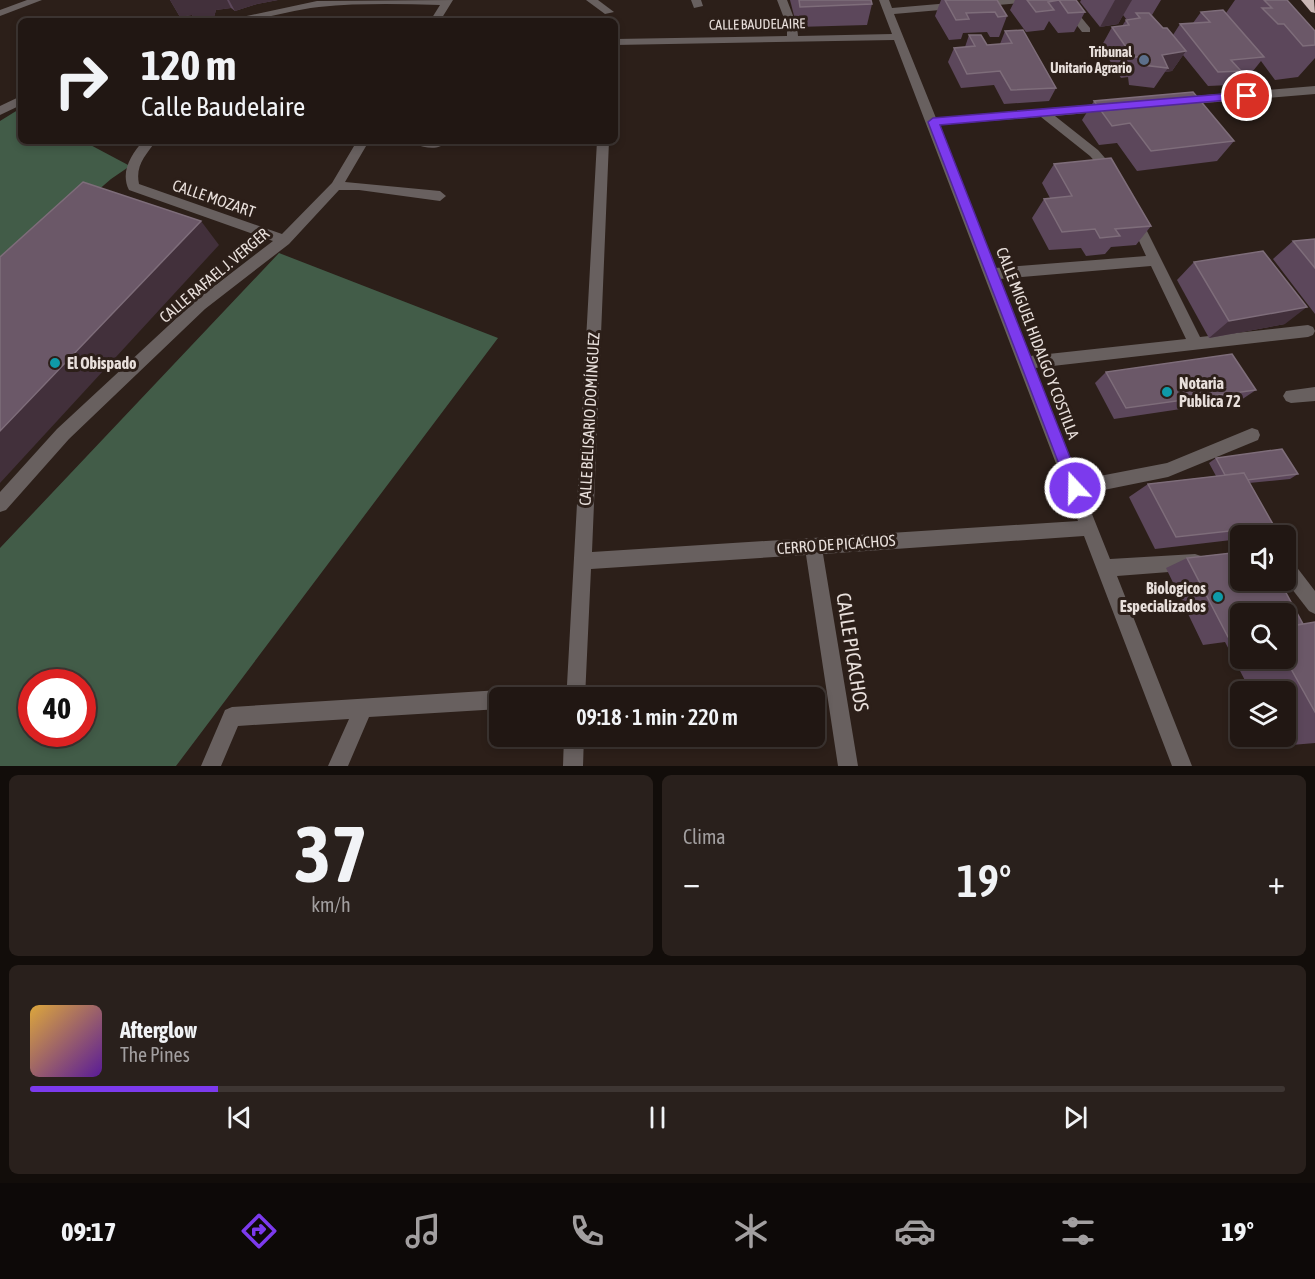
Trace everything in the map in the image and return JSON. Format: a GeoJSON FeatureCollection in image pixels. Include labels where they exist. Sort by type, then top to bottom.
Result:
{"type":"FeatureCollection","features":[{"type":"Feature","properties":{"kind":"highway"},"geometry":{"type":"LineString","coordinates":[[1307,0],[1315,9]]}},
{"type":"Feature","properties":{"kind":"street"},"geometry":{"type":"LineString","coordinates":[[0,13],[37,0]]}},
{"type":"Feature","properties":{"kind":"street"},"geometry":{"type":"LineString","coordinates":[[251,18],[317,4],[386,0],[447,1]]}},
{"type":"Feature","properties":{"kind":"street"},"geometry":{"type":"LineString","coordinates":[[591,0],[609,16]]}},
{"type":"Feature","properties":{"kind":"street"},"geometry":{"type":"LineString","coordinates":[[609,0],[609,16]]}},
{"type":"Feature","properties":{"kind":"street"},"geometry":{"type":"LineString","coordinates":[[783,0],[792,26],[793,39]]}},
{"type":"Feature","properties":{"kind":"street"},"geometry":{"type":"LineString","coordinates":[[886,6],[990,5],[1022,0]]}},
{"type":"Feature","properties":{"kind":"street"},"geometry":{"type":"LineString","coordinates":[[1062,0],[1086,30]]}},
{"type":"Feature","properties":{"kind":"street"},"geometry":{"type":"LineString","coordinates":[[437,18],[447,1]]}},
{"type":"Feature","properties":{"kind":"street","name":"CALLE MIGUEL HIDALGO Y COSTILLA"},"geometry":{"type":"LineString","coordinates":[[886,6],[1182,766]]}},
{"type":"Feature","properties":{"kind":"street","name":"CALLE BAUDELAIRE"},"geometry":{"type":"LineString","coordinates":[[618,42],[899,37]]}},
{"type":"Feature","properties":{"kind":"street"},"geometry":{"type":"LineString","coordinates":[[1174,102],[1315,90]]}},
{"type":"Feature","properties":{"kind":"street"},"geometry":{"type":"LineString","coordinates":[[0,111],[18,102]]}},
{"type":"Feature","properties":{"kind":"street"},"geometry":{"type":"LineString","coordinates":[[933,122],[1126,106]]}},
{"type":"Feature","properties":{"kind":"street"},"geometry":{"type":"LineString","coordinates":[[1044,113],[1094,153],[1110,169],[1120,189]]}},
{"type":"Feature","properties":{"kind":"street","name":"CALLE MOZART"},"geometry":{"type":"LineString","coordinates":[[147,144],[139,152],[133,167],[130,178],[133,187],[284,240]]}},
{"type":"Feature","properties":{"kind":"street","name":"CALLE RAFAEL J. VERGER"},"geometry":{"type":"LineString","coordinates":[[0,504],[63,434],[200,305],[269,254],[284,240],[336,186],[361,144]]}},
{"type":"Feature","properties":{"kind":"street","name":"CALLE BELISARIO DOMÍNGUEZ"},"geometry":{"type":"LineString","coordinates":[[576,687],[603,144]]}},
{"type":"Feature","properties":{"kind":"street"},"geometry":{"type":"LineString","coordinates":[[336,186],[359,186],[440,196]]}},
{"type":"Feature","properties":{"kind":"street"},"geometry":{"type":"LineString","coordinates":[[1130,209],[1196,344]]}},
{"type":"Feature","properties":{"kind":"street"},"geometry":{"type":"LineString","coordinates":[[992,274],[1156,260]]}},
{"type":"Feature","properties":{"kind":"street"},"geometry":{"type":"LineString","coordinates":[[1026,363],[1308,331]]}},
{"type":"Feature","properties":{"kind":"street"},"geometry":{"type":"LineString","coordinates":[[1291,396],[1315,394]]}},
{"type":"Feature","properties":{"kind":"street"},"geometry":{"type":"LineString","coordinates":[[1075,488],[1168,470],[1252,435]]}},
{"type":"Feature","properties":{"kind":"street","name":"CERRO DE PICACHOS"},"geometry":{"type":"LineString","coordinates":[[582,561],[1090,528]]}},
{"type":"Feature","properties":{"kind":"street","name":"CALLE PICACHOS"},"geometry":{"type":"LineString","coordinates":[[813,545],[848,766]]}},
{"type":"Feature","properties":{"kind":"street"},"geometry":{"type":"LineString","coordinates":[[1105,567],[1207,562]]}},
{"type":"Feature","properties":{"kind":"street"},"geometry":{"type":"LineString","coordinates":[[1296,580],[1315,605]]}},
{"type":"Feature","properties":{"kind":"street"},"geometry":{"type":"LineString","coordinates":[[211,766],[232,717],[489,700]]}},
{"type":"Feature","properties":{"kind":"street"},"geometry":{"type":"LineString","coordinates":[[338,766],[363,708]]}},
{"type":"Feature","properties":{"kind":"street"},"geometry":{"type":"LineString","coordinates":[[573,766],[574,747]]}},
{"type":"Feature","properties":{"kind":"green space"},"geometry":{"type":"Polygon","coordinates":[[[18,110],[18,144],[89,144],[130,166],[111,179],[0,275],[0,121],[18,110]]]}},
{"type":"Feature","properties":{"kind":"green space"},"geometry":{"type":"Polygon","coordinates":[[[279,253],[498,338],[176,766],[0,766],[0,548],[279,253]]]}},
{"type":"Feature","properties":{"kind":"building"},"geometry":{"type":"Polygon","coordinates":[[[799,0],[871,0],[872,4],[800,7],[799,0]]]}},
{"type":"Feature","properties":{"kind":"building"},"geometry":{"type":"Polygon","coordinates":[[[945,0],[997,0],[1007,16],[998,17],[995,12],[966,13],[969,19],[956,20],[945,0]]]}},
{"type":"Feature","properties":{"kind":"building"},"geometry":{"type":"Polygon","coordinates":[[[1027,0],[1059,0],[1048,2],[1054,10],[1036,12],[1027,0]]]}},
{"type":"Feature","properties":{"kind":"building"},"geometry":{"type":"Polygon","coordinates":[[[1059,0],[1076,0],[1085,12],[1068,13],[1059,0]]]}},
{"type":"Feature","properties":{"kind":"building"},"geometry":{"type":"Polygon","coordinates":[[[1264,0],[1287,0],[1315,31],[1315,45],[1303,46],[1284,24],[1278,24],[1262,8],[1272,8],[1264,0]]]}},
{"type":"Feature","properties":{"kind":"building"},"geometry":{"type":"Polygon","coordinates":[[[1223,10],[1264,57],[1231,60],[1241,71],[1218,72],[1180,24],[1210,22],[1201,12],[1223,10]]]}},
{"type":"Feature","properties":{"kind":"building"},"geometry":{"type":"Polygon","coordinates":[[[1136,13],[1149,13],[1163,28],[1167,28],[1186,51],[1162,55],[1168,68],[1142,65],[1141,57],[1133,57],[1112,27],[1129,25],[1126,20],[1140,18],[1136,13]]]}},
{"type":"Feature","properties":{"kind":"building"},"geometry":{"type":"Polygon","coordinates":[[[1023,30],[1056,88],[1011,90],[1000,71],[967,74],[954,48],[975,46],[969,35],[981,35],[987,45],[1012,43],[1005,31],[1023,30]]]}},
{"type":"Feature","properties":{"kind":"building"},"geometry":{"type":"Polygon","coordinates":[[[1193,92],[1234,141],[1151,151],[1130,123],[1112,126],[1094,101],[1193,92]]]}},
{"type":"Feature","properties":{"kind":"building"},"geometry":{"type":"Polygon","coordinates":[[[1111,158],[1151,226],[1115,229],[1120,236],[1100,238],[1095,229],[1062,232],[1044,199],[1072,196],[1054,164],[1111,158]]]}},
{"type":"Feature","properties":{"kind":"building","name":"El Obispado"},"geometry":{"type":"Polygon","coordinates":[[[83,182],[201,221],[0,431],[0,257],[83,182]]]}},
{"type":"Feature","properties":{"kind":"building"},"geometry":{"type":"Polygon","coordinates":[[[1315,239],[1315,268],[1293,241],[1315,239]]]}},
{"type":"Feature","properties":{"kind":"building"},"geometry":{"type":"Polygon","coordinates":[[[1263,251],[1307,307],[1229,321],[1194,262],[1263,251]]]}},
{"type":"Feature","properties":{"kind":"building","name":"Notaria Publica 72"},"geometry":{"type":"Polygon","coordinates":[[[1232,354],[1256,390],[1126,408],[1106,372],[1232,354]]]}},
{"type":"Feature","properties":{"kind":"building"},"geometry":{"type":"Polygon","coordinates":[[[1282,449],[1298,474],[1247,480],[1244,473],[1225,475],[1216,458],[1282,449]]]}},
{"type":"Feature","properties":{"kind":"building"},"geometry":{"type":"Polygon","coordinates":[[[1244,473],[1273,525],[1230,525],[1230,531],[1176,537],[1148,484],[1244,473]]]}},
{"type":"Feature","properties":{"kind":"building"},"geometry":{"type":"Polygon","coordinates":[[[1230,553],[1230,591],[1285,591],[1292,603],[1230,603],[1230,637],[1228,637],[1187,558],[1230,553]]]}},
{"type":"Feature","properties":{"kind":"building"},"geometry":{"type":"Polygon","coordinates":[[[1296,611],[1303,624],[1296,625],[1296,611]]]}},
{"type":"Feature","properties":{"kind":"building"},"geometry":{"type":"Polygon","coordinates":[[[1315,622],[1315,712],[1291,669],[1296,669],[1296,625],[1315,622]]]}},
{"type":"Feature","properties":{"kind":"place","name":"Tribunal Unitario Agrario"},"geometry":{"type":"Point","coordinates":[1144,60]}},
{"type":"Feature","properties":{"kind":"place","name":"El Obispado"},"geometry":{"type":"Point","coordinates":[55,363]}},
{"type":"Feature","properties":{"kind":"place","name":"Notaria Publica 72"},"geometry":{"type":"Point","coordinates":[1167,392]}},
{"type":"Feature","properties":{"kind":"place","name":"Biologicos Especializados"},"geometry":{"type":"Point","coordinates":[1218,597]}},
{"type":"Feature","properties":{"kind":"route"},"geometry":{"type":"LineString","coordinates":[[1075,488],[933,122],[1247,96]]}}]}
